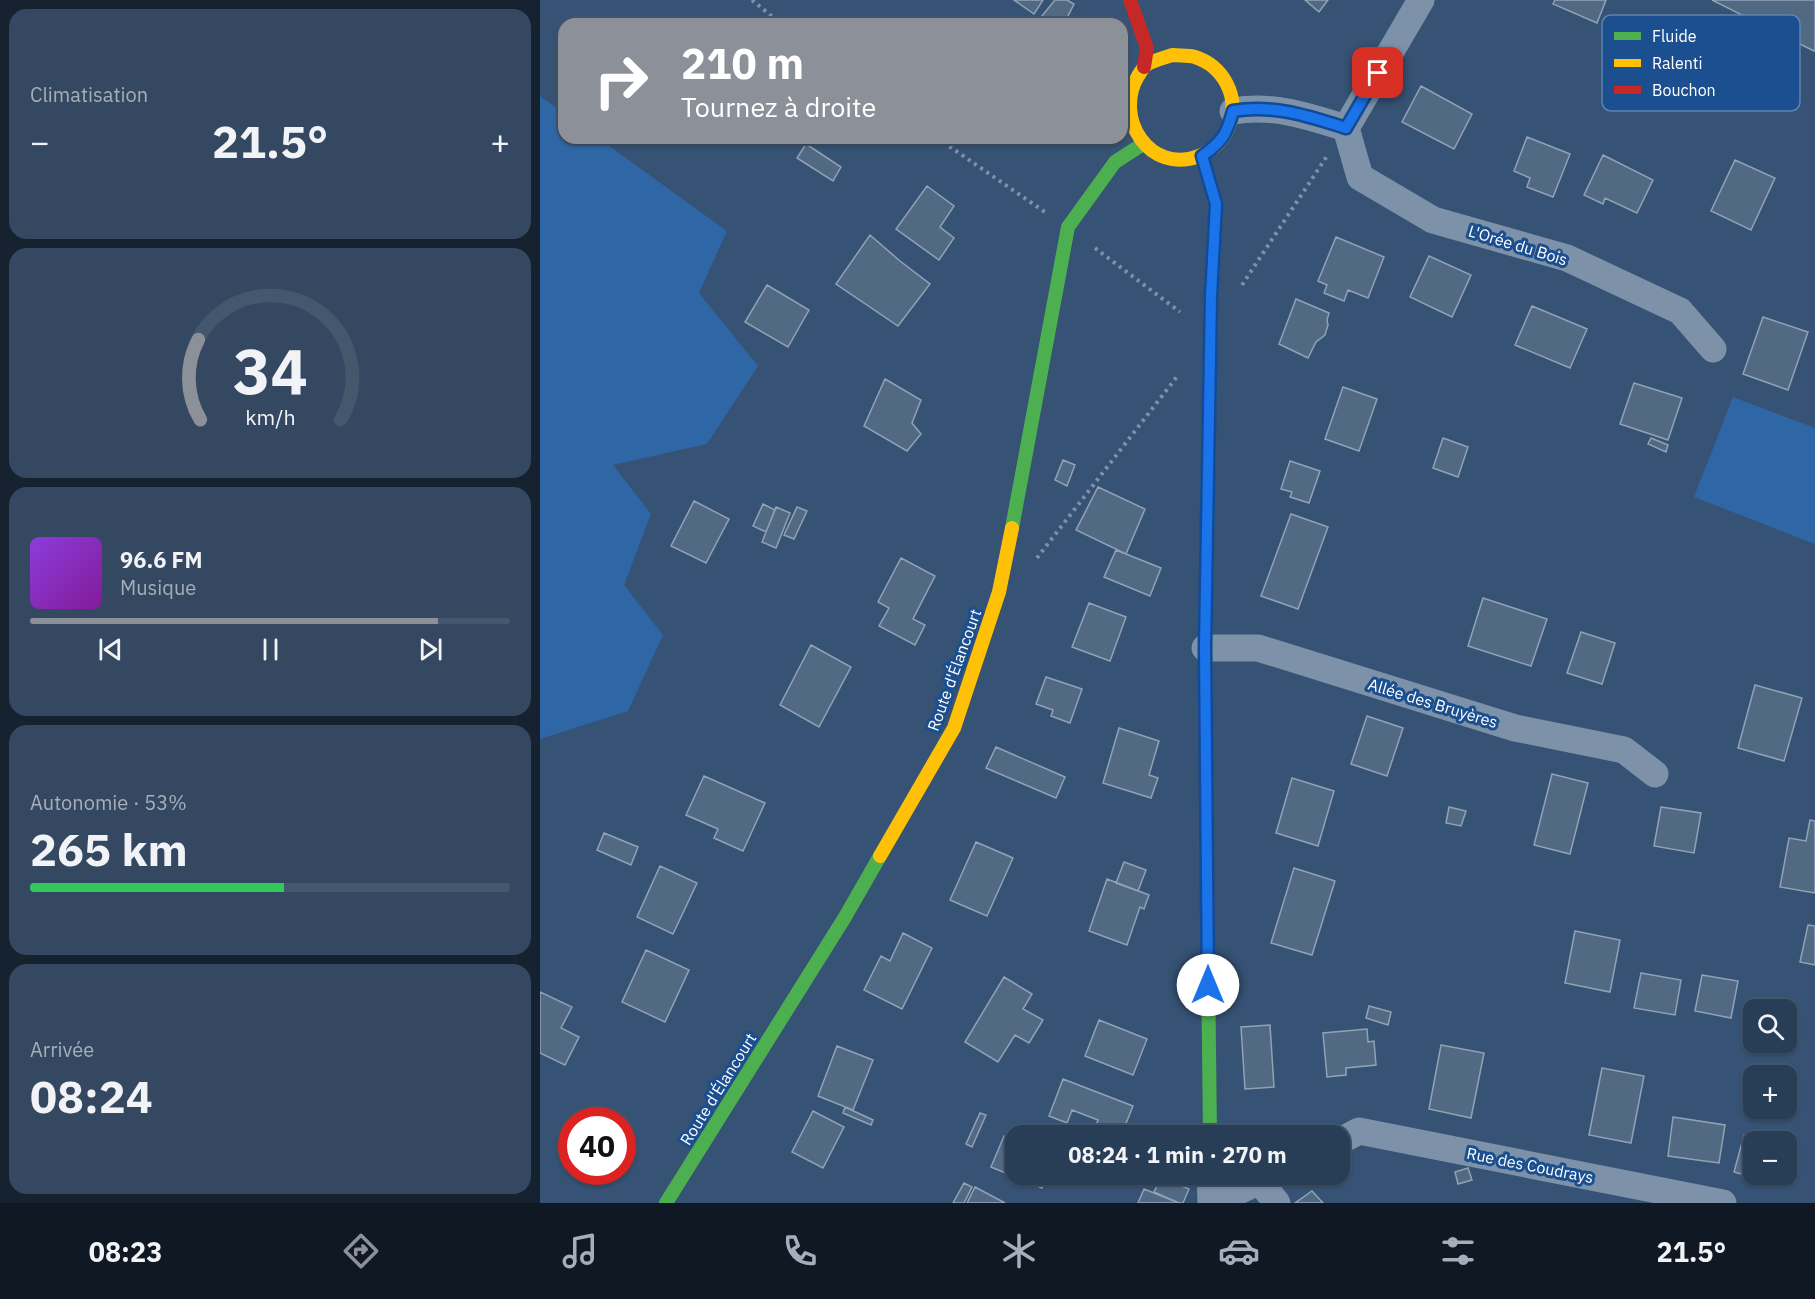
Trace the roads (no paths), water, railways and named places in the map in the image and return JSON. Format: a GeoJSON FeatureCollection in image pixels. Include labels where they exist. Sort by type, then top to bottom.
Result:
{"type":"FeatureCollection","features":[{"type":"Feature","properties":{"kind":"street"},"geometry":{"type":"LineString","coordinates":[[1130,0],[1147,48],[1144,67],[1135,81],[1129,98],[1128,110],[1132,127],[1143,144],[1157,155],[1174,160],[1202,156],[1217,146],[1227,131],[1233,111],[1231,92],[1214,66],[1197,57],[1172,55],[1144,67]]}},
{"type":"Feature","properties":{"kind":"street"},"geometry":{"type":"LineString","coordinates":[[1233,111],[1254,107],[1298,113],[1346,128],[1421,0]]}},
{"type":"Feature","properties":{"kind":"street","name":"L'Orée du Bois"},"geometry":{"type":"LineString","coordinates":[[1346,128],[1360,177],[1433,220],[1567,258],[1680,311],[1713,349]]}},
{"type":"Feature","properties":{"kind":"street","name":"Route d'Élancourt"},"geometry":{"type":"LineString","coordinates":[[666,1203],[845,917],[954,728],[999,592],[1068,227],[1115,162],[1143,144]]}},
{"type":"Feature","properties":{"kind":"street"},"geometry":{"type":"LineString","coordinates":[[1202,156],[1216,204],[1210,334],[1205,648],[1210,1125]]}},
{"type":"Feature","properties":{"kind":"street","name":"Allée des Bruyères"},"geometry":{"type":"LineString","coordinates":[[1205,648],[1258,648],[1515,728],[1624,750],[1655,774]]}},
{"type":"Feature","properties":{"kind":"street","name":"Rue des Coudrays"},"geometry":{"type":"LineString","coordinates":[[1350,1136],[1359,1131],[1723,1203]]}},
{"type":"Feature","properties":{"kind":"street"},"geometry":{"type":"LineString","coordinates":[[1211,1185],[1212,1203],[1252,1185]]}},
{"type":"Feature","properties":{"kind":"street"},"geometry":{"type":"LineString","coordinates":[[1270,1185],[1277,1203]]}}]}
